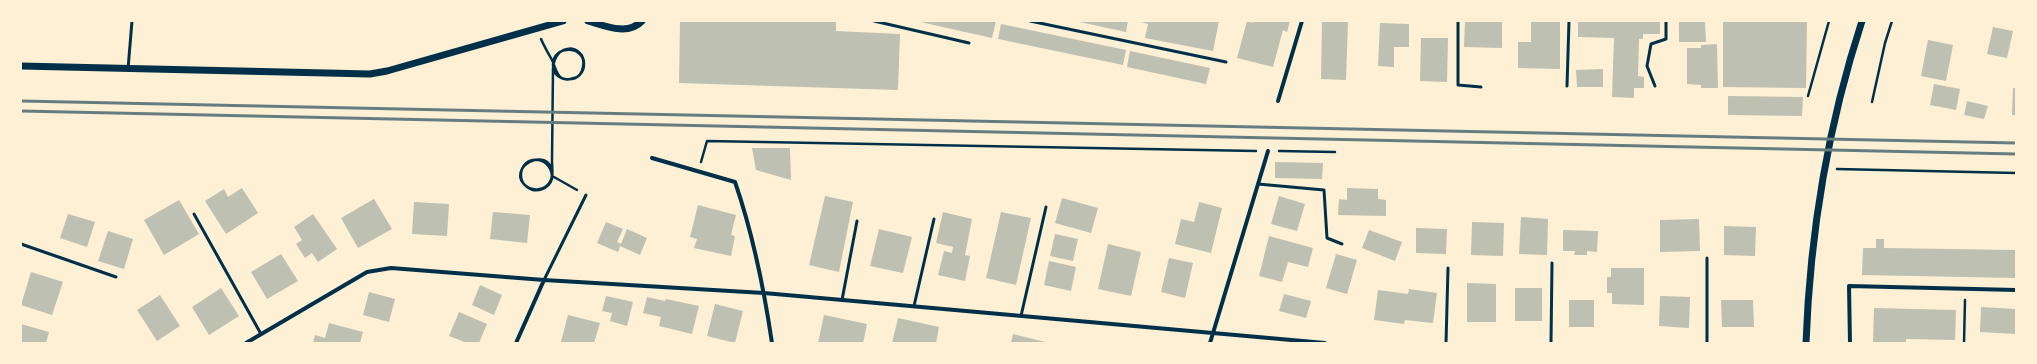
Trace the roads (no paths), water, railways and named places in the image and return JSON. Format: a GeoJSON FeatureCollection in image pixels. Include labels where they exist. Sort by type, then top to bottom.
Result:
{"type":"FeatureCollection","features":[{"type":"Feature","properties":{"kind":"street"},"geometry":{"type":"LineString","coordinates":[[21,66],[370,74],[387,71],[562,21]]}},
{"type":"Feature","properties":{"kind":"street"},"geometry":{"type":"LineString","coordinates":[[588,21],[619,29],[630,28],[642,21]]}},
{"type":"Feature","properties":{"kind":"street"},"geometry":{"type":"LineString","coordinates":[[1278,101],[1302,21]]}},
{"type":"Feature","properties":{"kind":"street"},"geometry":{"type":"LineString","coordinates":[[1806,343],[1810,274],[1820,196],[1835,118],[1862,21]]}},
{"type":"Feature","properties":{"kind":"street"},"geometry":{"type":"LineString","coordinates":[[1210,343],[1268,151]]}},
{"type":"Feature","properties":{"kind":"street"},"geometry":{"type":"LineString","coordinates":[[652,158],[735,182],[743,206],[764,293],[772,343]]}},
{"type":"Feature","properties":{"kind":"street"},"geometry":{"type":"LineString","coordinates":[[246,343],[367,272],[391,268],[544,280],[764,293],[1325,343]]}},
{"type":"Feature","properties":{"kind":"street"},"geometry":{"type":"LineString","coordinates":[[516,343],[544,280]]}},
{"type":"Feature","properties":{"kind":"street"},"geometry":{"type":"LineString","coordinates":[[1850,343],[1849,286],[2016,290]]}},
{"type":"Feature","properties":{"kind":"lane"},"geometry":{"type":"LineString","coordinates":[[128,68],[132,21]]}},
{"type":"Feature","properties":{"kind":"lane"},"geometry":{"type":"LineString","coordinates":[[874,21],[969,43]]}},
{"type":"Feature","properties":{"kind":"lane"},"geometry":{"type":"LineString","coordinates":[[1030,21],[1226,62]]}},
{"type":"Feature","properties":{"kind":"lane"},"geometry":{"type":"LineString","coordinates":[[1458,21],[1458,85],[1481,87]]}},
{"type":"Feature","properties":{"kind":"lane"},"geometry":{"type":"LineString","coordinates":[[1567,86],[1569,21]]}},
{"type":"Feature","properties":{"kind":"lane"},"geometry":{"type":"LineString","coordinates":[[1655,86],[1647,66],[1648,59],[1651,44],[1666,39],[1666,21]]}},
{"type":"Feature","properties":{"kind":"lane"},"geometry":{"type":"LineString","coordinates":[[1258,184],[1324,190],[1327,238],[1342,244]]}},
{"type":"Feature","properties":{"kind":"lane"},"geometry":{"type":"LineString","coordinates":[[544,280],[586,195]]}},
{"type":"Feature","properties":{"kind":"lane"},"geometry":{"type":"LineString","coordinates":[[1022,316],[1046,207]]}},
{"type":"Feature","properties":{"kind":"lane"},"geometry":{"type":"LineString","coordinates":[[194,214],[262,334]]}},
{"type":"Feature","properties":{"kind":"lane"},"geometry":{"type":"LineString","coordinates":[[914,306],[934,219]]}},
{"type":"Feature","properties":{"kind":"lane"},"geometry":{"type":"LineString","coordinates":[[842,300],[858,221]]}},
{"type":"Feature","properties":{"kind":"lane"},"geometry":{"type":"LineString","coordinates":[[21,244],[116,277]]}},
{"type":"Feature","properties":{"kind":"lane"},"geometry":{"type":"LineString","coordinates":[[1707,258],[1707,343]]}},
{"type":"Feature","properties":{"kind":"lane"},"geometry":{"type":"LineString","coordinates":[[1550,343],[1552,263]]}},
{"type":"Feature","properties":{"kind":"lane"},"geometry":{"type":"LineString","coordinates":[[1446,343],[1448,268]]}},
{"type":"Feature","properties":{"kind":"railway"},"geometry":{"type":"LineString","coordinates":[[21,101],[2016,143]]}},
{"type":"Feature","properties":{"kind":"railway"},"geometry":{"type":"LineString","coordinates":[[21,111],[2016,154]]}}]}
